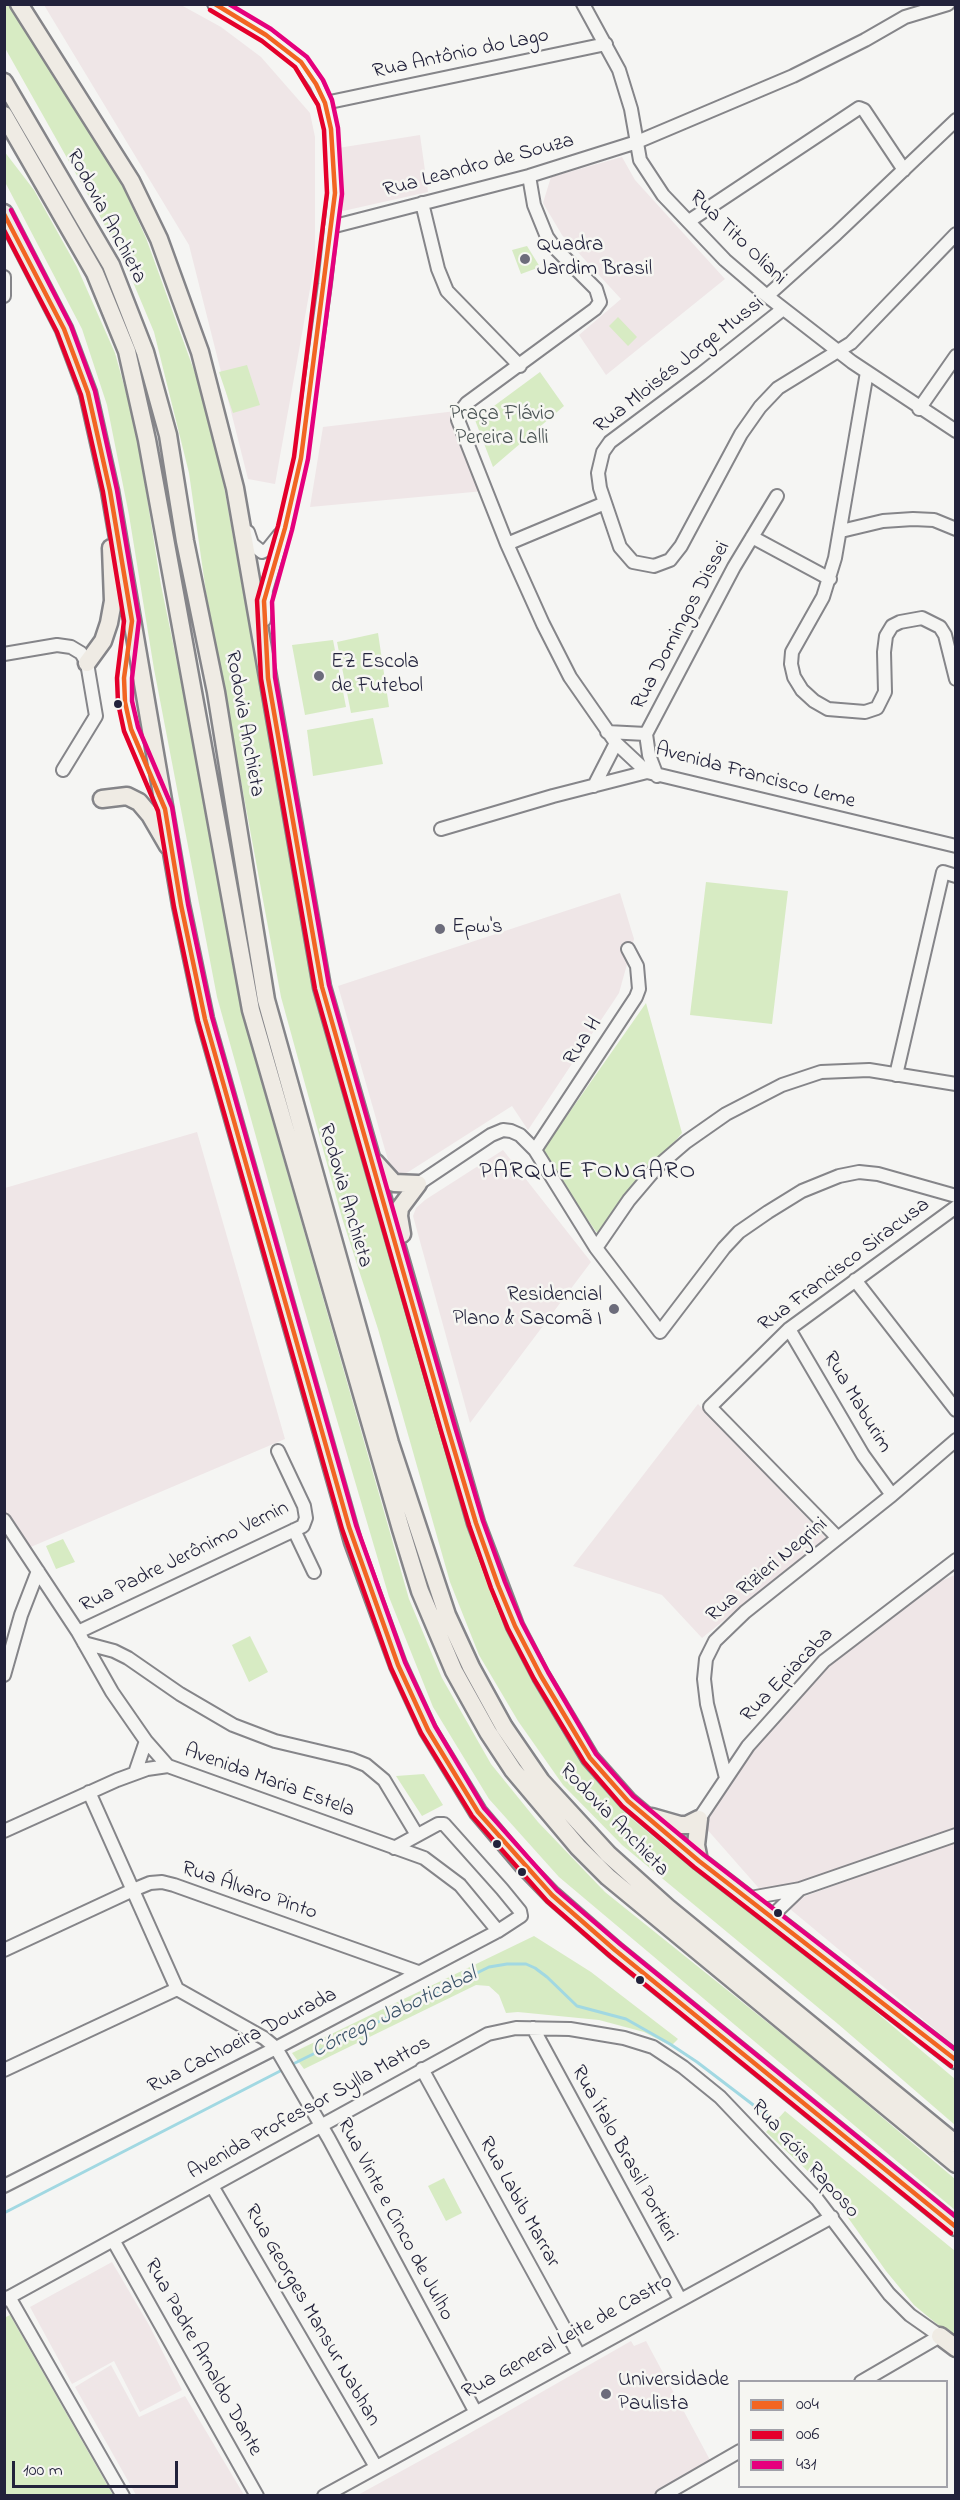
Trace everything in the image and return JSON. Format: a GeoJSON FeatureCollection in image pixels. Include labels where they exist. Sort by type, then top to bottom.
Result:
{"type":"FeatureCollection","features":[{"type":"Feature","properties":{"kind":"highway"},"geometry":{"type":"LineString","coordinates":[[19,4],[131,181],[159,239],[200,352],[235,488],[322,987],[476,1523],[515,1626],[541,1676],[590,1758],[628,1801],[699,1861],[750,1898],[956,2060]]}},
{"type":"Feature","properties":{"kind":"highway","name":"Rodovia Anchieta"},"geometry":{"type":"LineString","coordinates":[[4,82],[111,265],[145,352],[168,435],[185,541],[216,692],[266,1000],[390,1443],[447,1615],[471,1667],[504,1727],[541,1781],[608,1854],[676,1915],[956,2144]]}},
{"type":"Feature","properties":{"kind":"highway","name":"Rodovia Anchieta"},"geometry":{"type":"LineString","coordinates":[[4,115],[95,273],[126,351],[147,440],[251,1010],[420,1591],[454,1671],[488,1732],[513,1770],[585,1855],[680,1938],[956,2164]]}},
{"type":"Feature","properties":{"kind":"highway"},"geometry":{"type":"LineString","coordinates":[[4,213],[64,329],[88,393],[110,490],[172,852],[205,1019],[345,1516],[390,1644],[428,1730],[478,1812],[552,1895],[615,1950],[955,2227]]}},
{"type":"Feature","properties":{"kind":"highway"},"geometry":{"type":"LineString","coordinates":[[87,663],[103,641],[113,601],[110,490]]}},
{"type":"Feature","properties":{"kind":"highway"},"geometry":{"type":"LineString","coordinates":[[102,799],[127,796],[139,802],[172,852]]}},
{"type":"Feature","properties":{"kind":"highway"},"geometry":{"type":"LineString","coordinates":[[370,1157],[394,1183],[418,1184]]}},
{"type":"Feature","properties":{"kind":"highway"},"geometry":{"type":"LineString","coordinates":[[410,1288],[399,1216],[404,1202],[418,1184]]}},
{"type":"Feature","properties":{"kind":"highway"},"geometry":{"type":"LineString","coordinates":[[647,1816],[680,1825],[687,1825],[699,1819]]}},
{"type":"Feature","properties":{"kind":"highway"},"geometry":{"type":"LineString","coordinates":[[699,1819],[696,1845],[699,1861]]}},
{"type":"Feature","properties":{"kind":"highway"},"geometry":{"type":"LineString","coordinates":[[948,2335],[956,2348]]}},
{"type":"Feature","properties":{"kind":"street"},"geometry":{"type":"LineString","coordinates":[[214,4],[266,35],[300,62],[316,84],[325,103],[331,129],[335,193],[301,458],[285,528],[264,601],[268,678]]}},
{"type":"Feature","properties":{"kind":"street","name":"Rua Tito Oliani"},"geometry":{"type":"LineString","coordinates":[[583,4],[606,44],[622,80],[631,109],[640,160],[652,181],[725,260],[767,296],[838,352],[919,409],[956,431]]}},
{"type":"Feature","properties":{"kind":"street","name":"Rua Leandro de Souza"},"geometry":{"type":"LineString","coordinates":[[331,227],[529,176],[637,142],[793,76],[905,17],[948,4]]}},
{"type":"Feature","properties":{"kind":"street","name":"Rua Antônio do Lago"},"geometry":{"type":"LineString","coordinates":[[325,103],[606,44]]}},
{"type":"Feature","properties":{"kind":"street"},"geometry":{"type":"LineString","coordinates":[[689,221],[859,108],[864,110],[904,170]]}},
{"type":"Feature","properties":{"kind":"street"},"geometry":{"type":"LineString","coordinates":[[767,296],[956,120]]}},
{"type":"Feature","properties":{"kind":"street"},"geometry":{"type":"LineString","coordinates":[[422,203],[438,269],[447,291],[520,366],[597,307],[601,298],[596,289],[547,237],[534,205],[529,176]]}},
{"type":"Feature","properties":{"kind":"street","name":"Rua Mloisés Jorge Mussi"},"geometry":{"type":"LineString","coordinates":[[783,309],[610,442],[599,462],[598,473],[604,503],[620,546],[633,562],[647,566],[659,566],[670,560],[681,546],[741,435],[760,407],[778,387],[851,343],[956,234]]}},
{"type":"Feature","properties":{"kind":"street"},"geometry":{"type":"LineString","coordinates":[[4,277],[4,296]]}},
{"type":"Feature","properties":{"kind":"street"},"geometry":{"type":"LineString","coordinates":[[919,409],[956,356]]}},
{"type":"Feature","properties":{"kind":"street","name":"Avenida Francisco Leme"},"geometry":{"type":"LineString","coordinates":[[520,366],[467,403],[460,412],[460,428],[507,544],[570,677],[616,743],[652,774],[956,846]]}},
{"type":"Feature","properties":{"kind":"street"},"geometry":{"type":"LineString","coordinates":[[867,372],[841,531],[830,579],[814,616],[792,652],[791,664],[794,677],[802,690],[814,702],[828,709],[865,712],[876,708],[885,692],[886,636],[892,626],[910,618],[922,618],[940,627],[948,646],[956,679]]}},
{"type":"Feature","properties":{"kind":"street"},"geometry":{"type":"LineString","coordinates":[[235,488],[252,544],[256,549],[262,552],[268,549],[285,528]]}},
{"type":"Feature","properties":{"kind":"street","name":"Rua Domingos Dissei"},"geometry":{"type":"LineString","coordinates":[[652,774],[646,734],[734,567],[777,496]]}},
{"type":"Feature","properties":{"kind":"street"},"geometry":{"type":"LineString","coordinates":[[507,544],[604,503]]}},
{"type":"Feature","properties":{"kind":"street"},"geometry":{"type":"LineString","coordinates":[[841,531],[883,521],[913,519],[934,520],[956,529]]}},
{"type":"Feature","properties":{"kind":"street","name":"Rua Domingos Dissei"},"geometry":{"type":"LineString","coordinates":[[752,537],[830,579]]}},
{"type":"Feature","properties":{"kind":"street"},"geometry":{"type":"LineString","coordinates":[[4,654],[57,645],[71,647],[81,653],[87,663],[96,716],[63,770]]}},
{"type":"Feature","properties":{"kind":"street","name":"Rua Domingos Dissei"},"geometry":{"type":"LineString","coordinates":[[607,732],[646,734]]}},
{"type":"Feature","properties":{"kind":"street"},"geometry":{"type":"LineString","coordinates":[[594,786],[616,743]]}},
{"type":"Feature","properties":{"kind":"street"},"geometry":{"type":"LineString","coordinates":[[441,829],[594,786],[652,774]]}},
{"type":"Feature","properties":{"kind":"street"},"geometry":{"type":"LineString","coordinates":[[896,1075],[943,873],[956,876]]}},
{"type":"Feature","properties":{"kind":"street","name":"Rua H"},"geometry":{"type":"LineString","coordinates":[[535,1150],[636,997],[639,989],[637,966],[628,949]]}},
{"type":"Feature","properties":{"kind":"street"},"geometry":{"type":"LineString","coordinates":[[596,1248],[629,1200],[657,1167],[686,1142],[726,1114],[782,1085],[821,1072],[869,1070],[956,1084]]}},
{"type":"Feature","properties":{"kind":"street"},"geometry":{"type":"LineString","coordinates":[[418,1184],[502,1130],[520,1135],[535,1150],[596,1248],[660,1332],[724,1248],[739,1232],[802,1191],[839,1176],[859,1172],[878,1174],[956,1196]]}},
{"type":"Feature","properties":{"kind":"street","name":"Rua Francisco Siracusa"},"geometry":{"type":"LineString","coordinates":[[838,1538],[711,1407],[789,1329],[956,1207]]}},
{"type":"Feature","properties":{"kind":"street"},"geometry":{"type":"LineString","coordinates":[[855,1280],[956,1410]]}},
{"type":"Feature","properties":{"kind":"street","name":"Rua Maburim"},"geometry":{"type":"LineString","coordinates":[[789,1329],[863,1455],[892,1495]]}},
{"type":"Feature","properties":{"kind":"street","name":"Rua Rizieri Negrini"},"geometry":{"type":"LineString","coordinates":[[726,1778],[707,1704],[704,1679],[706,1659],[715,1641],[746,1612],[892,1495],[956,1440]]}},
{"type":"Feature","properties":{"kind":"street","name":"Rua Padre Jerônimo Vernin"},"geometry":{"type":"LineString","coordinates":[[81,1638],[136,1603],[294,1530],[305,1522],[304,1506],[278,1451]]}},
{"type":"Feature","properties":{"kind":"street"},"geometry":{"type":"LineString","coordinates":[[4,1520],[81,1638],[112,1692],[146,1741],[168,1766]]}},
{"type":"Feature","properties":{"kind":"street"},"geometry":{"type":"LineString","coordinates":[[294,1530],[314,1572]]}},
{"type":"Feature","properties":{"kind":"street","name":"Rua Epiacaba"},"geometry":{"type":"LineString","coordinates":[[699,1819],[726,1778],[778,1710],[824,1661],[956,1560]]}},
{"type":"Feature","properties":{"kind":"street"},"geometry":{"type":"LineString","coordinates":[[4,1676],[21,1614],[38,1571]]}},
{"type":"Feature","properties":{"kind":"street"},"geometry":{"type":"LineString","coordinates":[[81,1638],[128,1658],[180,1694],[233,1725],[275,1741],[351,1759],[366,1765],[384,1780],[417,1835],[394,1848]]}},
{"type":"Feature","properties":{"kind":"street"},"geometry":{"type":"LineString","coordinates":[[135,1773],[146,1741]]}},
{"type":"Feature","properties":{"kind":"street","name":"Avenida Maria Estela"},"geometry":{"type":"LineString","coordinates":[[4,1831],[135,1773],[168,1766],[424,1858],[442,1870],[480,1906],[498,1931]]}},
{"type":"Feature","properties":{"kind":"street"},"geometry":{"type":"LineString","coordinates":[[4,2070],[177,1989],[90,1792]]}},
{"type":"Feature","properties":{"kind":"street","name":"Rua Cachoeira Dourada"},"geometry":{"type":"LineString","coordinates":[[4,2187],[276,2048],[498,1931],[521,1916],[483,1866],[444,1824],[417,1835]]}},
{"type":"Feature","properties":{"kind":"street"},"geometry":{"type":"LineString","coordinates":[[750,1898],[800,1889],[956,1835]]}},
{"type":"Feature","properties":{"kind":"street","name":"Rua Álvaro Pinto"},"geometry":{"type":"LineString","coordinates":[[4,1950],[150,1883],[174,1885],[418,1972]]}},
{"type":"Feature","properties":{"kind":"street"},"geometry":{"type":"LineString","coordinates":[[772,1916],[800,1889]]}},
{"type":"Feature","properties":{"kind":"street","name":"Rua Vinte e Cinco de Julho"},"geometry":{"type":"LineString","coordinates":[[177,1989],[264,2038],[284,2059],[475,2411]]}},
{"type":"Feature","properties":{"kind":"street","name":"Avenida Professor Sylla Mattos"},"geometry":{"type":"LineString","coordinates":[[7,2298],[488,2034],[500,2030],[532,2028],[597,2033],[653,2047]]}},
{"type":"Feature","properties":{"kind":"street","name":"Rua Ítalo Brasil Portieri"},"geometry":{"type":"LineString","coordinates":[[532,2028],[680,2299]]}},
{"type":"Feature","properties":{"kind":"street","name":"Rua Góis Raposo"},"geometry":{"type":"LineString","coordinates":[[653,2047],[683,2067],[720,2097],[805,2185],[832,2217],[889,2294],[910,2314],[948,2335]]}},
{"type":"Feature","properties":{"kind":"street","name":"Rua Labib Marrar"},"geometry":{"type":"LineString","coordinates":[[422,2069],[579,2355]]}},
{"type":"Feature","properties":{"kind":"street","name":"Rua Georges Mansur Nabhan"},"geometry":{"type":"LineString","coordinates":[[212,2186],[376,2467]]}},
{"type":"Feature","properties":{"kind":"street","name":"Rua General Leite de Castro"},"geometry":{"type":"LineString","coordinates":[[324,2496],[475,2411],[832,2217]]}},
{"type":"Feature","properties":{"kind":"street","name":"Rua Padre Arnaldo Dante"},"geometry":{"type":"LineString","coordinates":[[113,2240],[257,2496]]}},
{"type":"Feature","properties":{"kind":"street"},"geometry":{"type":"LineString","coordinates":[[7,2298],[123,2496]]}},
{"type":"Feature","properties":{"kind":"street"},"geometry":{"type":"LineString","coordinates":[[865,2380],[948,2335]]}},
{"type":"Feature","properties":{"kind":"street"},"geometry":{"type":"LineString","coordinates":[[662,2496],[738,2452]]}},
{"type":"Feature","properties":{"kind":"shaded area"},"geometry":{"type":"Polygon","coordinates":[[[44,5],[181,5],[221,27],[261,57],[310,113],[315,137],[315,261],[275,484],[248,479],[189,245],[44,5]]]}},
{"type":"Feature","properties":{"kind":"shaded area"},"geometry":{"type":"Polygon","coordinates":[[[420,135],[428,192],[343,211],[338,148],[420,135]]]}},
{"type":"Feature","properties":{"kind":"shaded area"},"geometry":{"type":"Polygon","coordinates":[[[622,157],[635,180],[725,279],[606,375],[579,335],[621,299],[562,235],[543,203],[551,177],[622,157]]]}},
{"type":"Feature","properties":{"kind":"shaded area"},"geometry":{"type":"Polygon","coordinates":[[[456,411],[456,434],[484,491],[310,507],[323,427],[456,411]]]}},
{"type":"Feature","properties":{"kind":"shaded area"},"geometry":{"type":"Polygon","coordinates":[[[620,893],[634,939],[619,993],[528,1130],[512,1106],[394,1181],[338,986],[620,893]]]}},
{"type":"Feature","properties":{"kind":"shaded area"},"geometry":{"type":"Polygon","coordinates":[[[197,1132],[285,1439],[26,1549],[5,1515],[5,1188],[197,1132]]]}},
{"type":"Feature","properties":{"kind":"shaded area"},"geometry":{"type":"Polygon","coordinates":[[[503,1150],[591,1262],[470,1423],[413,1216],[416,1208],[425,1200],[503,1150]]]}},
{"type":"Feature","properties":{"kind":"shaded area"},"geometry":{"type":"Polygon","coordinates":[[[698,1404],[826,1538],[702,1638],[662,1595],[573,1566],[698,1404]]]}},
{"type":"Feature","properties":{"kind":"shaded area"},"geometry":{"type":"Polygon","coordinates":[[[955,1575],[955,1829],[764,1894],[705,1827],[707,1809],[821,1668],[931,1585],[955,1575]]]}},
{"type":"Feature","properties":{"kind":"shaded area"},"geometry":{"type":"Polygon","coordinates":[[[955,1841],[955,2046],[784,1904],[955,1841]]]}},
{"type":"Feature","properties":{"kind":"shaded area"},"geometry":{"type":"Polygon","coordinates":[[[112,2262],[149,2325],[182,2390],[140,2412],[114,2361],[72,2384],[30,2307],[112,2262]]]}},
{"type":"Feature","properties":{"kind":"shaded area","name":"Universidade Paulista"},"geometry":{"type":"Polygon","coordinates":[[[631,2341],[634,2346],[646,2341],[710,2460],[656,2495],[356,2496],[456,2441],[631,2341]]]}},
{"type":"Feature","properties":{"kind":"shaded area"},"geometry":{"type":"Polygon","coordinates":[[[111,2365],[139,2417],[185,2396],[244,2495],[136,2495],[75,2387],[111,2365]]]}},
{"type":"Feature","properties":{"kind":"green space"},"geometry":{"type":"Polygon","coordinates":[[[4,5],[14,5],[123,187],[146,238],[200,387],[212,427],[223,481],[298,898],[334,1060],[502,1616],[560,1729],[590,1774],[625,1813],[668,1849],[863,2001],[955,2079],[955,2125],[838,2024],[622,1845],[563,1785],[518,1721],[479,1655],[450,1582],[378,1329],[342,1218],[281,997],[206,592],[189,473],[154,332],[130,275],[102,220],[5,48],[4,5]]]}},
{"type":"Feature","properties":{"kind":"green space"},"geometry":{"type":"Polygon","coordinates":[[[4,151],[34,190],[77,267],[115,353],[136,429],[161,585],[197,760],[233,968],[251,1046],[409,1599],[442,1678],[491,1764],[538,1822],[605,1892],[818,2063],[955,2179],[955,2210],[559,1877],[489,1799],[433,1707],[389,1597],[299,1291],[217,997],[154,669],[129,515],[107,405],[82,329],[5,182],[4,151]]]}},
{"type":"Feature","properties":{"kind":"green space","name":"Quadra Jardim Brasil"},"geometry":{"type":"Polygon","coordinates":[[[527,246],[540,267],[521,274],[512,250],[527,246]]]}},
{"type":"Feature","properties":{"kind":"green space"},"geometry":{"type":"Polygon","coordinates":[[[618,317],[637,337],[628,346],[609,326],[618,317]]]}},
{"type":"Feature","properties":{"kind":"green space"},"geometry":{"type":"Polygon","coordinates":[[[247,365],[260,405],[233,413],[219,372],[247,365]]]}},
{"type":"Feature","properties":{"kind":"green space","name":"Praça Flávio Pereira Lalli"},"geometry":{"type":"Polygon","coordinates":[[[540,372],[564,406],[493,467],[475,420],[540,372]]]}},
{"type":"Feature","properties":{"kind":"green space"},"geometry":{"type":"Polygon","coordinates":[[[378,633],[389,707],[351,713],[337,642],[378,633]]]}},
{"type":"Feature","properties":{"kind":"green space","name":"EZ Escola de Futebol"},"geometry":{"type":"Polygon","coordinates":[[[333,640],[346,707],[305,715],[292,645],[333,640]]]}},
{"type":"Feature","properties":{"kind":"green space"},"geometry":{"type":"Polygon","coordinates":[[[373,718],[383,764],[313,776],[307,730],[373,718]]]}},
{"type":"Feature","properties":{"kind":"green space"},"geometry":{"type":"Polygon","coordinates":[[[706,882],[788,891],[772,1024],[690,1015],[706,882]]]}},
{"type":"Feature","properties":{"kind":"green space"},"geometry":{"type":"Polygon","coordinates":[[[646,1003],[682,1133],[597,1233],[541,1153],[646,1003]]]}},
{"type":"Feature","properties":{"kind":"green space"},"geometry":{"type":"Polygon","coordinates":[[[63,1539],[75,1562],[56,1569],[46,1546],[63,1539]]]}},
{"type":"Feature","properties":{"kind":"green space"},"geometry":{"type":"Polygon","coordinates":[[[250,1636],[268,1672],[249,1682],[232,1645],[250,1636]]]}},
{"type":"Feature","properties":{"kind":"green space"},"geometry":{"type":"Polygon","coordinates":[[[424,1774],[443,1805],[422,1816],[396,1776],[424,1774]]]}},
{"type":"Feature","properties":{"kind":"green space"},"geometry":{"type":"Polygon","coordinates":[[[534,1936],[591,1972],[678,2039],[671,2046],[644,2032],[599,2020],[518,2012],[506,2013],[499,1995],[489,1986],[476,1985],[304,2069],[292,2053],[534,1936]]]}},
{"type":"Feature","properties":{"kind":"green space"},"geometry":{"type":"Polygon","coordinates":[[[785,2111],[955,2251],[955,2339],[914,2305],[886,2271],[829,2191],[766,2132],[785,2111]]]}},
{"type":"Feature","properties":{"kind":"green space"},"geometry":{"type":"Polygon","coordinates":[[[444,2178],[462,2213],[446,2221],[428,2186],[444,2178]]]}},
{"type":"Feature","properties":{"kind":"green space"},"geometry":{"type":"Polygon","coordinates":[[[10,2315],[113,2495],[5,2495],[4,2318],[10,2315]]]}},
{"type":"Feature","properties":{"kind":"waterway","name":"Córrego Jaboticabal"},"geometry":{"type":"LineString","coordinates":[[291,2065],[489,1967],[526,1964],[547,1977],[577,2006],[626,2019],[670,2044],[773,2120]]}},
{"type":"Feature","properties":{"kind":"waterway","name":"Córrego Jaboticabal"},"geometry":{"type":"LineString","coordinates":[[4,2213],[286,2068]]}},
{"type":"Feature","properties":{"kind":"transit line","name":"004"},"geometry":{"type":"LineString","coordinates":[[215,4],[266,35],[301,62],[316,84],[325,103],[331,129],[335,193],[301,458],[285,528],[264,601],[268,678],[322,987],[448,1429],[476,1523],[498,1585],[515,1626],[541,1676],[590,1758],[628,1801],[699,1861],[956,2060]]}},
{"type":"Feature","properties":{"kind":"transit line","name":"431"},"geometry":{"type":"LineString","coordinates":[[229,4],[271,29],[307,57],[323,80],[332,100],[338,128],[342,194],[308,459],[292,530],[272,602],[275,677],[329,985],[483,1521],[522,1623],[548,1672],[596,1754],[633,1796],[704,1855],[956,2050]]}},
{"type":"Feature","properties":{"kind":"transit line","name":"006"},"geometry":{"type":"LineString","coordinates":[[210,10],[262,41],[295,67],[318,105],[324,130],[327,193],[294,457],[257,600],[261,679],[315,989],[441,1431],[469,1525],[491,1588],[508,1629],[534,1679],[584,1762],[622,1806],[694,1867],[951,2066]]}},
{"type":"Feature","properties":{"kind":"transit line","name":"431"},"geometry":{"type":"LineString","coordinates":[[11,210],[71,326],[95,391],[117,490],[139,620],[132,678],[132,701],[138,727],[172,807],[188,904],[212,1017],[356,1525],[405,1662],[435,1726],[484,1808],[557,1890],[620,1944],[956,2217]]}},
{"type":"Feature","properties":{"kind":"transit line","name":"004"},"geometry":{"type":"LineString","coordinates":[[4,214],[64,329],[88,393],[110,491],[132,621],[124,678],[125,702],[131,729],[165,809],[181,905],[205,1019],[349,1527],[398,1665],[428,1730],[478,1812],[552,1895],[615,1950],[956,2227]]}},
{"type":"Feature","properties":{"kind":"transit line","name":"006"},"geometry":{"type":"LineString","coordinates":[[4,230],[57,332],[81,395],[103,492],[124,621],[117,678],[118,703],[124,731],[158,811],[174,907],[198,1021],[342,1529],[391,1668],[421,1733],[472,1816],[547,1901],[610,1956],[951,2233]]}},
{"type":"Feature","properties":{"kind":"place","name":"Quadra Jardim Brasil"},"geometry":{"type":"Point","coordinates":[525,259]}},
{"type":"Feature","properties":{"kind":"place","name":"EZ Escola de Futebol"},"geometry":{"type":"Point","coordinates":[319,676]}},
{"type":"Feature","properties":{"kind":"place","name":"Epw's"},"geometry":{"type":"Point","coordinates":[440,929]}},
{"type":"Feature","properties":{"kind":"place","name":"Residencial Plano & Sacomã I"},"geometry":{"type":"Point","coordinates":[614,1309]}},
{"type":"Feature","properties":{"kind":"place","name":"Universidade Paulista"},"geometry":{"type":"Point","coordinates":[606,2394]}},
{"type":"Feature","properties":{"kind":"district","name":"PARQUE FONGARO"},"geometry":{"type":"Point","coordinates":[588,1173]}}]}
